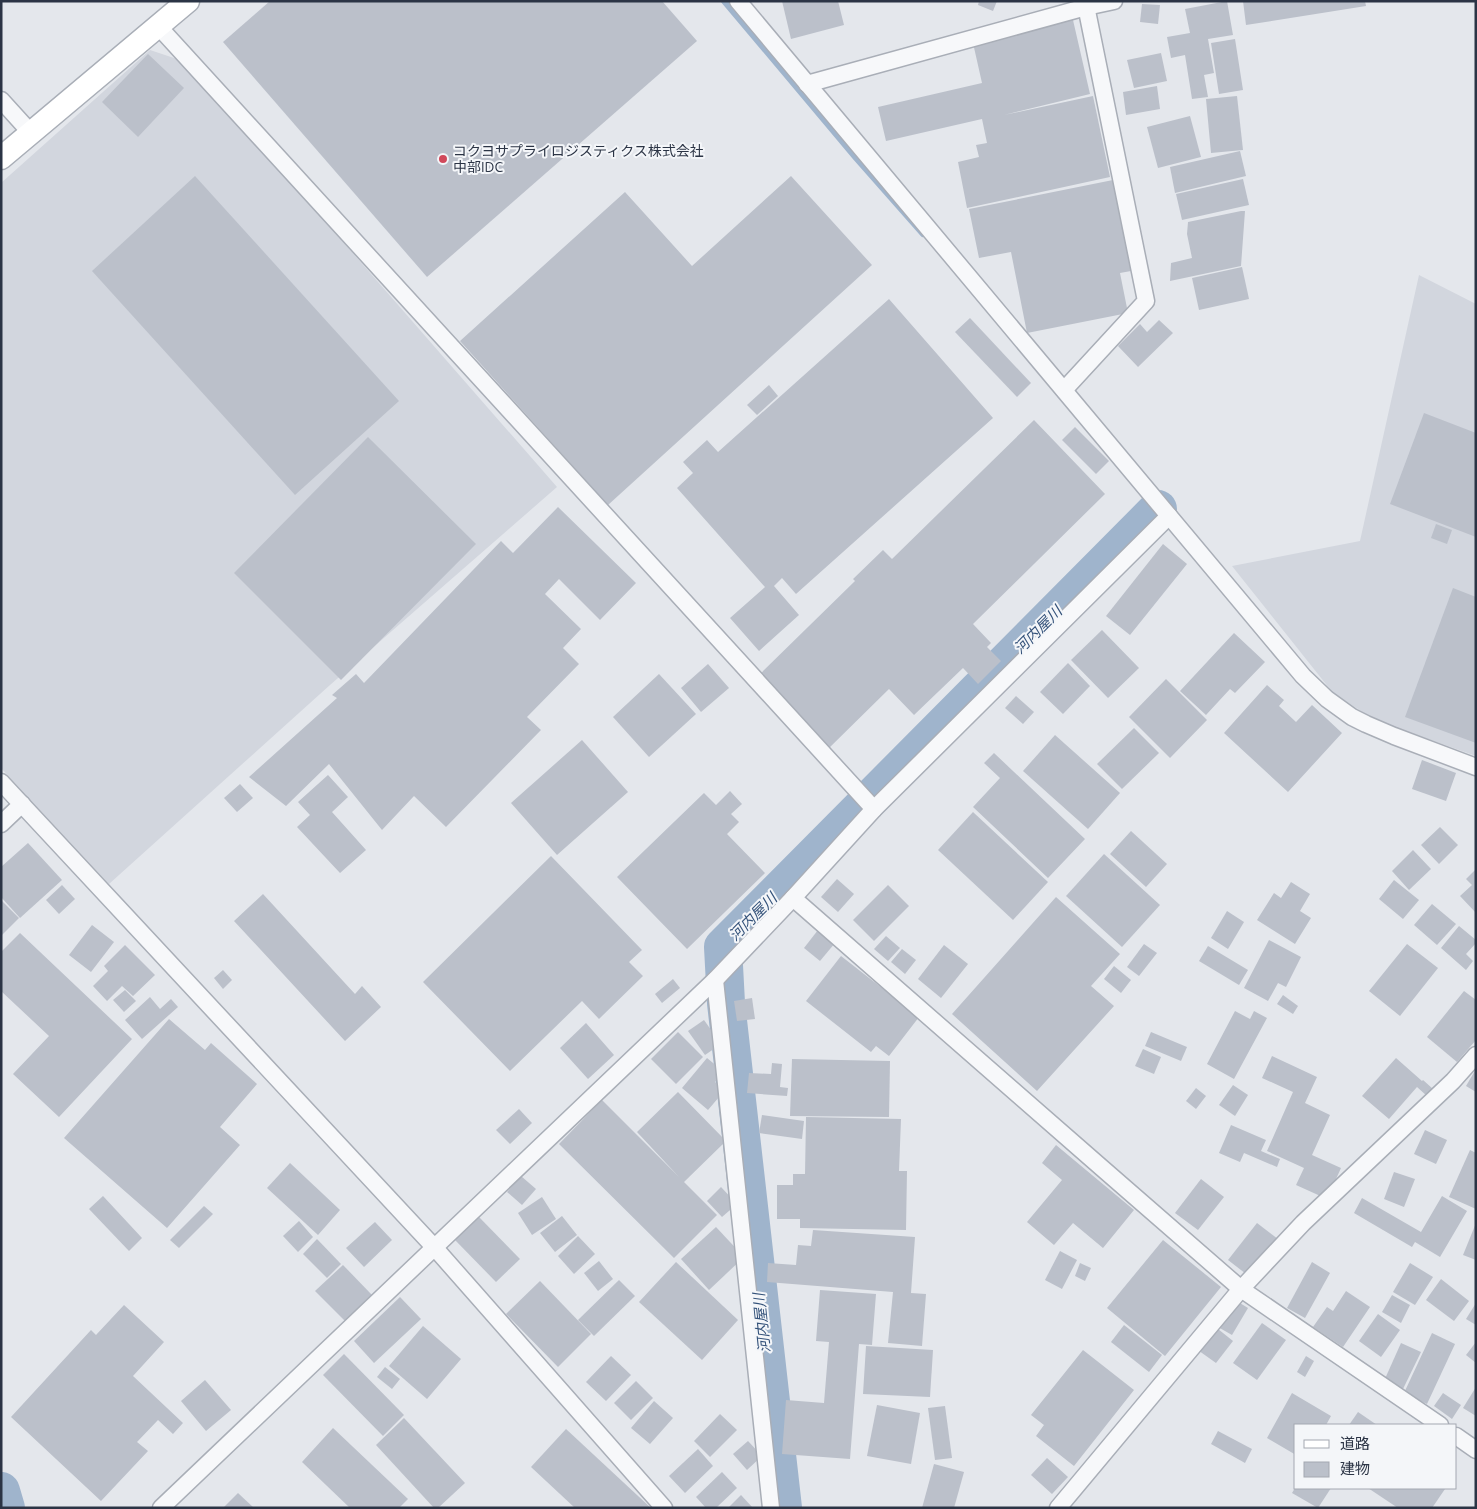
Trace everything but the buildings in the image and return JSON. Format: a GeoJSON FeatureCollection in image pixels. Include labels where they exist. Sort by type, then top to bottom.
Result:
{"type":"FeatureCollection","features":[{"type":"Feature","properties":{"kind":"street"},"geometry":{"type":"LineString","coordinates":[[1,158],[188,1]]}},
{"type":"Feature","properties":{"kind":"street"},"geometry":{"type":"LineString","coordinates":[[738,1],[1303,676],[1327,699],[1352,716],[1373,727],[1476,767]]}},
{"type":"Feature","properties":{"kind":"street"},"geometry":{"type":"LineString","coordinates":[[807,84],[1086,4],[1114,1]]}},
{"type":"Feature","properties":{"kind":"street"},"geometry":{"type":"LineString","coordinates":[[1064,390],[1146,301],[1086,4]]}},
{"type":"Feature","properties":{"kind":"street"},"geometry":{"type":"LineString","coordinates":[[159,27],[874,809]]}},
{"type":"Feature","properties":{"kind":"street"},"geometry":{"type":"LineString","coordinates":[[1,100],[32,133]]}},
{"type":"Feature","properties":{"kind":"street"},"geometry":{"type":"LineString","coordinates":[[161,1508],[716,980],[794,898],[874,809],[1169,516]]}},
{"type":"Feature","properties":{"kind":"street"},"geometry":{"type":"LineString","coordinates":[[1,782],[435,1248],[660,1506]]}},
{"type":"Feature","properties":{"kind":"street"},"geometry":{"type":"LineString","coordinates":[[1,824],[22,804]]}},
{"type":"Feature","properties":{"kind":"street"},"geometry":{"type":"LineString","coordinates":[[794,898],[1241,1289],[1439,1424]]}},
{"type":"Feature","properties":{"kind":"street"},"geometry":{"type":"LineString","coordinates":[[716,980],[771,1508]]}},
{"type":"Feature","properties":{"kind":"street"},"geometry":{"type":"LineString","coordinates":[[1058,1508],[1241,1289],[1303,1223],[1453,1081],[1476,1055]]}},
{"type":"Feature","properties":{"kind":"street"},"geometry":{"type":"LineString","coordinates":[[1457,1437],[1476,1450]]}},
{"type":"Feature","properties":{"kind":"shaded area"},"geometry":{"type":"Polygon","coordinates":[[[150,50],[186,62],[557,487],[330,685],[109,884],[1,768],[1,183],[150,50]]]}},
{"type":"Feature","properties":{"kind":"shaded area"},"geometry":{"type":"Polygon","coordinates":[[[1419,275],[1476,304],[1476,756],[1375,720],[1333,693],[1232,566],[1360,541],[1419,275]]]}},
{"type":"Feature","properties":{"kind":"waterway"},"geometry":{"type":"LineString","coordinates":[[724,1],[856,158],[923,234]]}},
{"type":"Feature","properties":{"kind":"waterway","name":"河内屋川"},"geometry":{"type":"LineString","coordinates":[[783,1508],[726,1003],[723,947],[1158,509]]}},
{"type":"Feature","properties":{"kind":"waterway"},"geometry":{"type":"LineString","coordinates":[[1,1491],[6,1508]]}},
{"type":"Feature","properties":{"kind":"place","name":"コクヨサプライロジスティクス株式会社 中部IDC"},"geometry":{"type":"Point","coordinates":[443,159]}}]}
